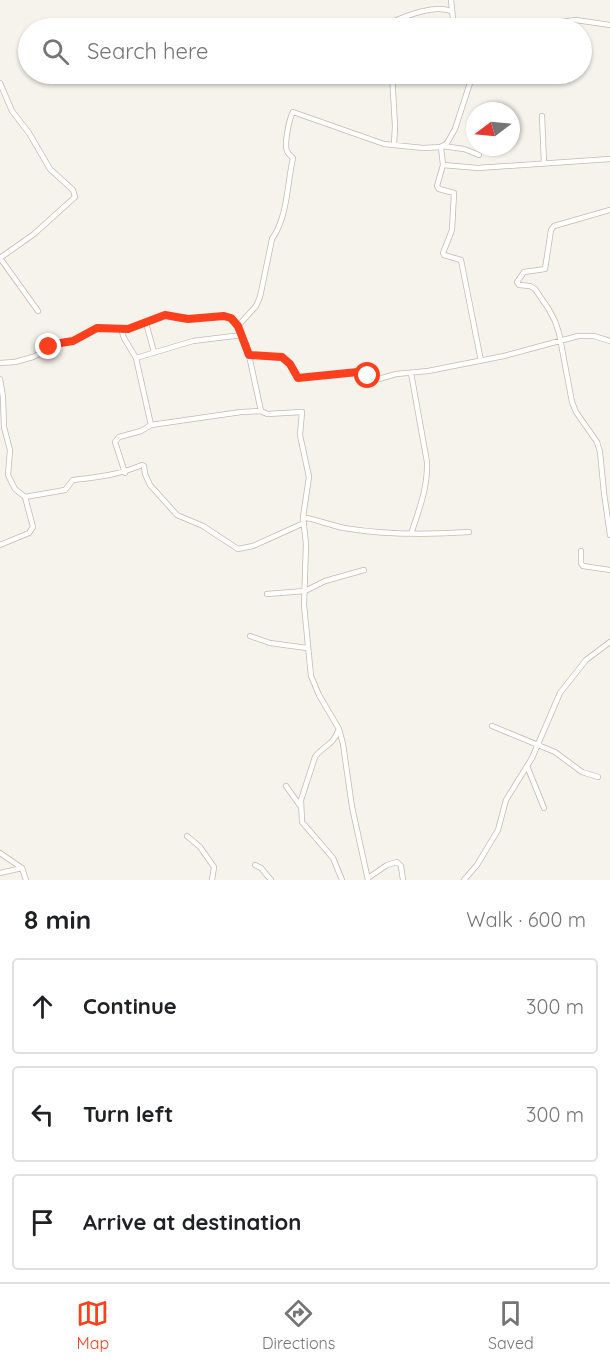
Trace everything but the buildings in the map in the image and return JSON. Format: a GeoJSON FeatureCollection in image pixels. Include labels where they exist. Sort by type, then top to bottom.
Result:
{"type":"FeatureCollection","features":[{"type":"Feature","properties":{"kind":"street"},"geometry":{"type":"LineString","coordinates":[[451,0],[452,18]]}},
{"type":"Feature","properties":{"kind":"street"},"geometry":{"type":"LineString","coordinates":[[402,18],[434,9],[451,11]]}},
{"type":"Feature","properties":{"kind":"street"},"geometry":{"type":"LineString","coordinates":[[592,22],[610,25]]}},
{"type":"Feature","properties":{"kind":"street"},"geometry":{"type":"LineString","coordinates":[[0,83],[12,111],[29,133],[50,169],[73,190],[75,197],[34,234],[0,258],[38,310]]}},
{"type":"Feature","properties":{"kind":"street"},"geometry":{"type":"LineString","coordinates":[[393,84],[394,145]]}},
{"type":"Feature","properties":{"kind":"street"},"geometry":{"type":"LineString","coordinates":[[442,147],[455,129],[470,84]]}},
{"type":"Feature","properties":{"kind":"street"},"geometry":{"type":"LineString","coordinates":[[238,326],[256,306],[260,297],[272,239],[277,232],[287,196],[293,158],[288,154],[286,146],[289,119],[293,112],[351,131],[376,142],[466,150]]}},
{"type":"Feature","properties":{"kind":"street"},"geometry":{"type":"LineString","coordinates":[[542,117],[544,164]]}},
{"type":"Feature","properties":{"kind":"street"},"geometry":{"type":"LineString","coordinates":[[442,147],[443,165],[437,186],[439,189],[454,193],[452,230],[443,253],[461,260],[481,361]]}},
{"type":"Feature","properties":{"kind":"street"},"geometry":{"type":"LineString","coordinates":[[443,165],[478,168],[610,159]]}},
{"type":"Feature","properties":{"kind":"street"},"geometry":{"type":"LineString","coordinates":[[610,210],[554,226],[550,234],[545,269],[524,272],[518,279],[519,285],[533,288],[555,321],[572,402],[576,412],[597,442],[600,452],[610,535]]}},
{"type":"Feature","properties":{"kind":"street"},"geometry":{"type":"LineString","coordinates":[[0,363],[33,357],[51,345],[73,341],[97,328],[121,329],[146,323],[165,315],[188,319],[224,316],[231,318],[242,335],[249,355],[261,411]]}},
{"type":"Feature","properties":{"kind":"street"},"geometry":{"type":"LineString","coordinates":[[146,323],[154,352]]}},
{"type":"Feature","properties":{"kind":"street"},"geometry":{"type":"LineString","coordinates":[[121,329],[136,358],[151,425]]}},
{"type":"Feature","properties":{"kind":"street"},"geometry":{"type":"LineString","coordinates":[[136,358],[193,341],[242,335]]}},
{"type":"Feature","properties":{"kind":"street"},"geometry":{"type":"LineString","coordinates":[[249,355],[282,357],[290,364],[298,378],[358,372],[367,374],[369,381],[372,381],[396,374],[481,361],[588,335],[610,341]]}},
{"type":"Feature","properties":{"kind":"street"},"geometry":{"type":"LineString","coordinates":[[411,373],[428,475],[422,503],[411,534]]}},
{"type":"Feature","properties":{"kind":"street"},"geometry":{"type":"LineString","coordinates":[[0,379],[4,427],[10,450],[8,475],[15,489],[25,497],[33,522],[32,531],[0,545]]}},
{"type":"Feature","properties":{"kind":"street"},"geometry":{"type":"LineString","coordinates":[[125,473],[118,456],[117,438],[141,431],[151,425],[241,412],[261,411],[267,414],[302,412],[301,439],[309,477],[304,520],[306,544],[304,620],[313,684],[339,729],[368,879],[387,865],[397,862],[401,866],[403,880]]}},
{"type":"Feature","properties":{"kind":"street"},"geometry":{"type":"LineString","coordinates":[[25,497],[65,490],[73,480],[125,473],[144,466],[150,485],[177,515],[203,526],[238,549],[253,546],[304,520],[343,528],[411,534],[469,532]]}},
{"type":"Feature","properties":{"kind":"street"},"geometry":{"type":"LineString","coordinates":[[581,551],[583,566],[610,570]]}},
{"type":"Feature","properties":{"kind":"street"},"geometry":{"type":"LineString","coordinates":[[267,594],[305,591],[325,581],[364,570]]}},
{"type":"Feature","properties":{"kind":"street"},"geometry":{"type":"LineString","coordinates":[[250,636],[270,643],[308,648]]}},
{"type":"Feature","properties":{"kind":"street"},"geometry":{"type":"LineString","coordinates":[[464,880],[477,865],[498,830],[506,800],[528,766],[555,701],[586,660],[610,642]]}},
{"type":"Feature","properties":{"kind":"street"},"geometry":{"type":"LineString","coordinates":[[492,726],[562,756],[585,774],[598,777]]}},
{"type":"Feature","properties":{"kind":"street"},"geometry":{"type":"LineString","coordinates":[[339,729],[336,739],[318,752],[315,757],[304,789],[301,807],[302,822],[333,858],[342,880]]}},
{"type":"Feature","properties":{"kind":"street"},"geometry":{"type":"LineString","coordinates":[[528,766],[544,808]]}},
{"type":"Feature","properties":{"kind":"street"},"geometry":{"type":"LineString","coordinates":[[286,786],[301,807]]}},
{"type":"Feature","properties":{"kind":"street"},"geometry":{"type":"LineString","coordinates":[[187,836],[200,847],[213,867],[212,880]]}},
{"type":"Feature","properties":{"kind":"street"},"geometry":{"type":"LineString","coordinates":[[0,853],[22,868],[26,880]]}},
{"type":"Feature","properties":{"kind":"street"},"geometry":{"type":"LineString","coordinates":[[255,865],[261,868],[271,880]]}},
{"type":"Feature","properties":{"kind":"street"},"geometry":{"type":"LineString","coordinates":[[0,873],[22,868]]}},
{"type":"Feature","properties":{"kind":"route"},"geometry":{"type":"LineString","coordinates":[[49,347],[73,341],[97,328],[128,329],[165,315],[188,319],[224,316],[231,318],[238,326],[249,355],[282,357],[290,364],[298,378],[358,372],[368,376]]}}]}
